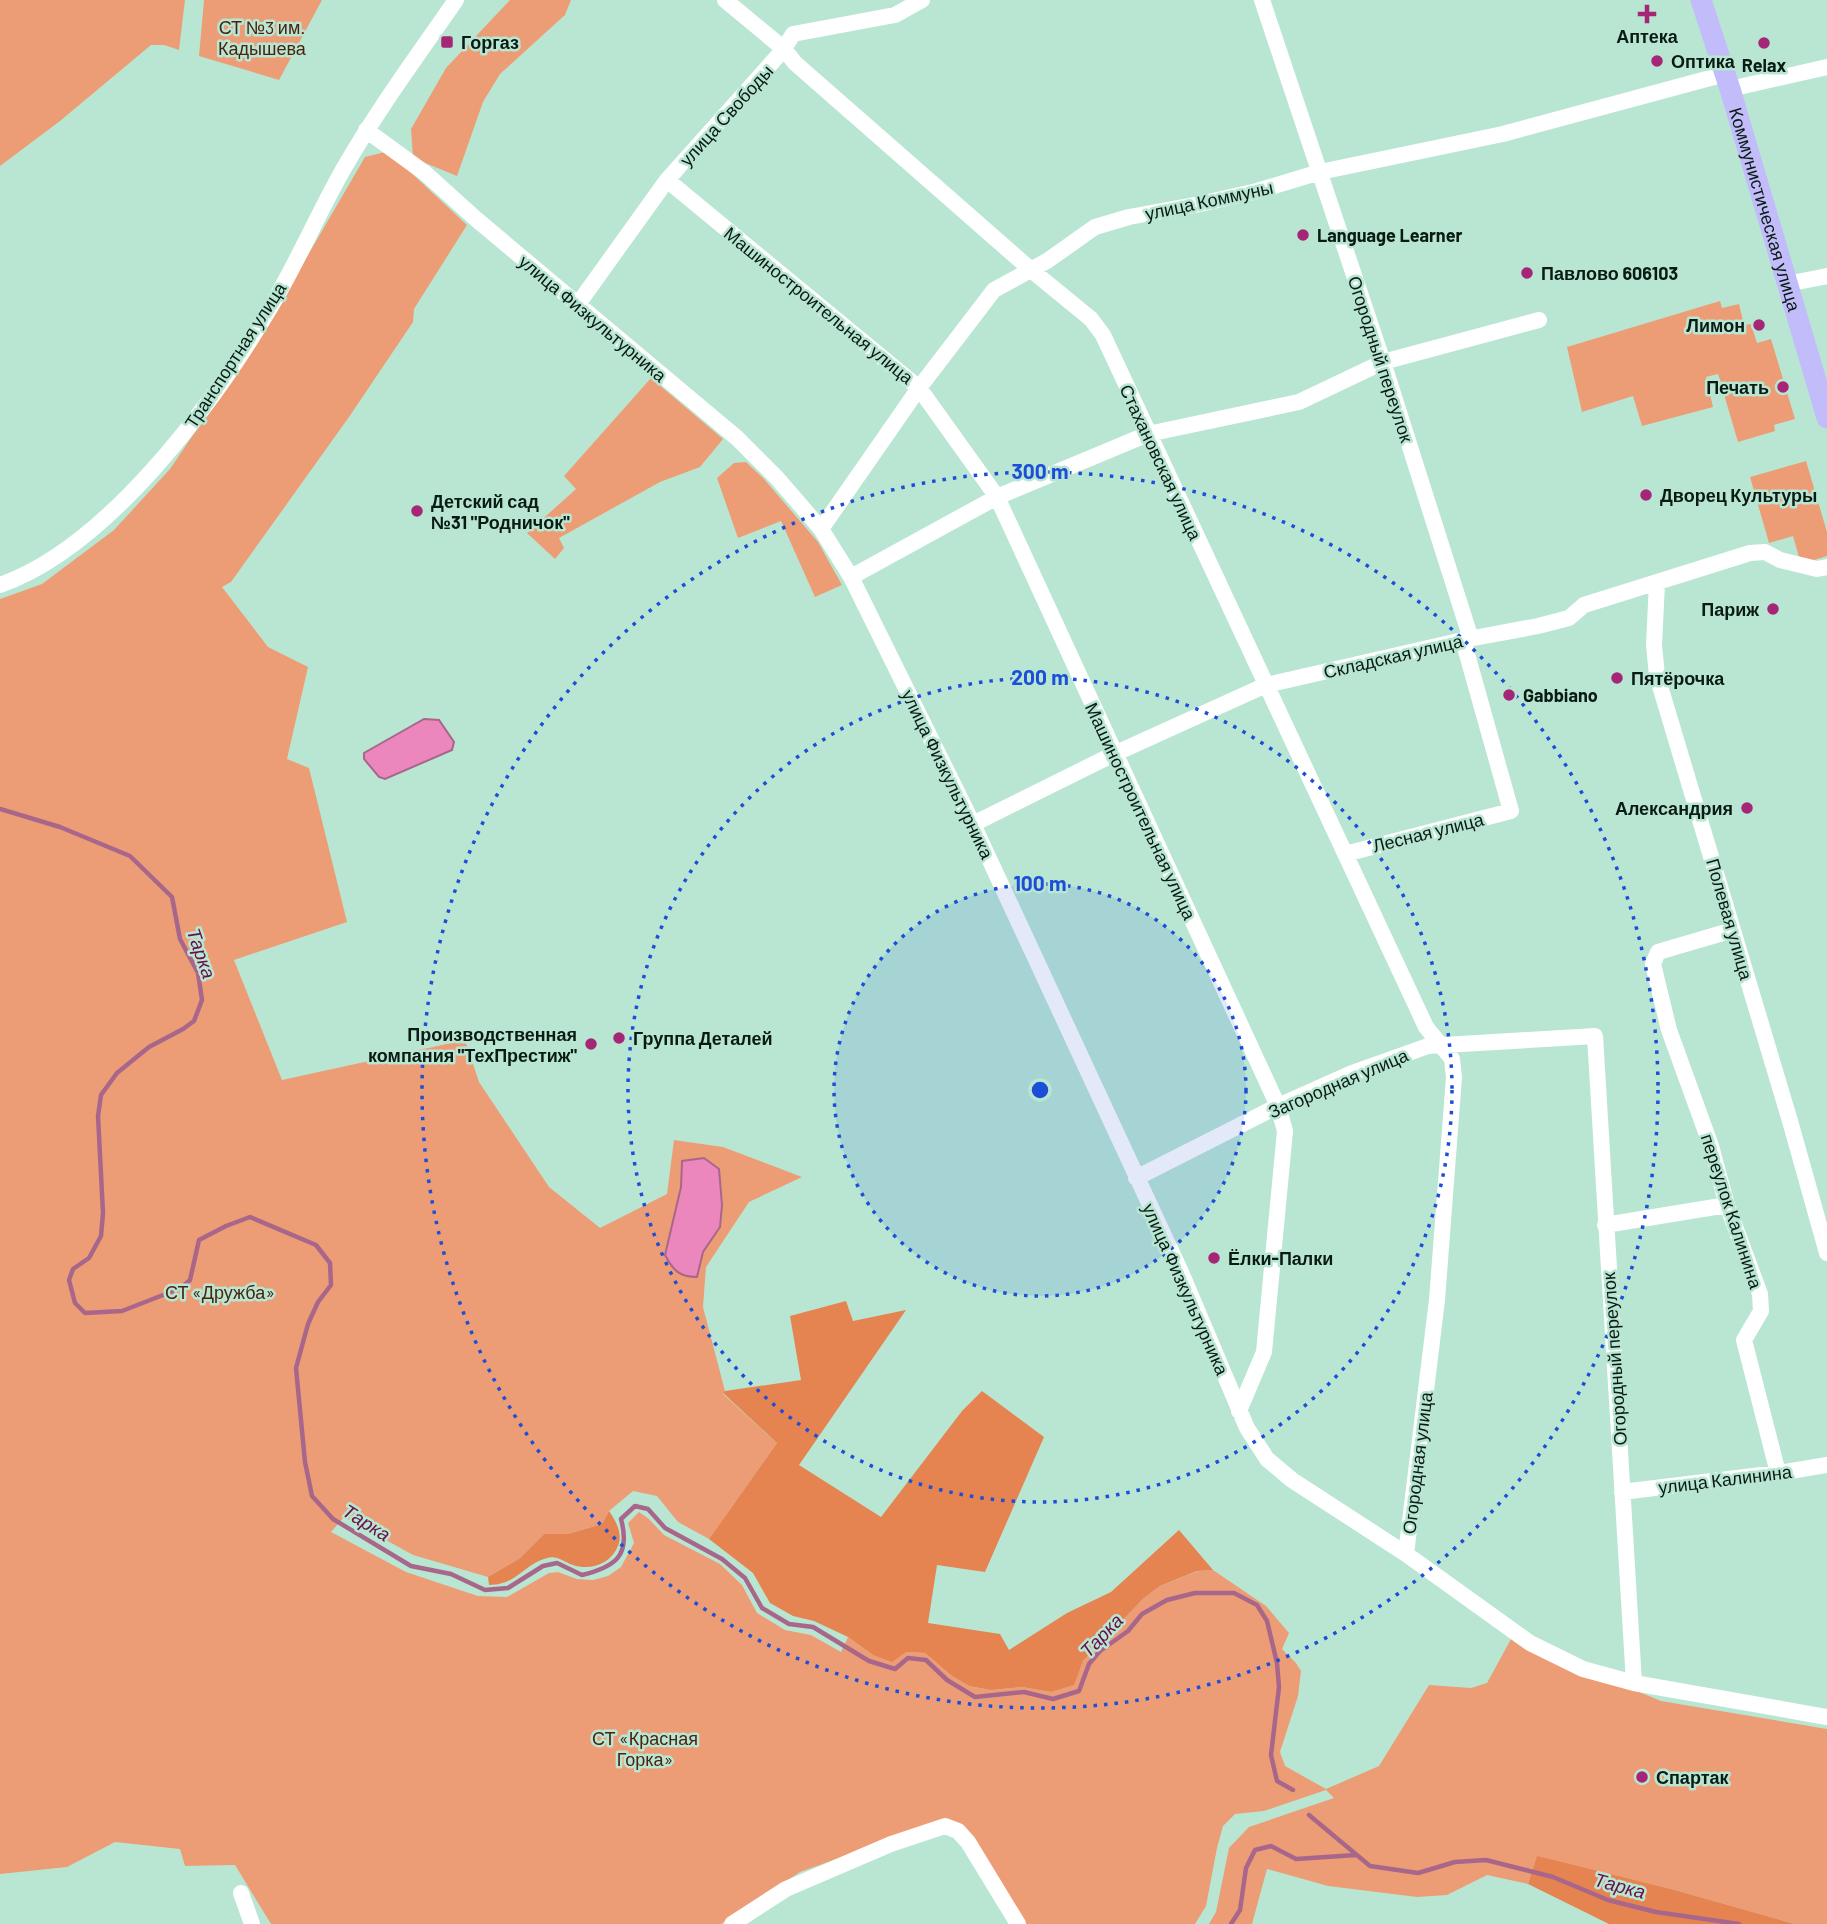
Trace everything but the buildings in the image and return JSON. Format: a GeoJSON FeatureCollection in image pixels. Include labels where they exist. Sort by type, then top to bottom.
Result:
{"type":"FeatureCollection","features":[{"type":"Feature","properties":{"kind":"main road","name":"Коммунистическая улица"},"geometry":{"type":"LineString","coordinates":[[1701,0],[1827,418]]}},
{"type":"Feature","properties":{"kind":"street","name":"Транспортная улица"},"geometry":{"type":"LineString","coordinates":[[0,585],[64,551],[102,520],[184,435],[268,312],[366,130],[456,0]]}},
{"type":"Feature","properties":{"kind":"street","name":"Стахановская улица"},"geometry":{"type":"LineString","coordinates":[[725,0],[784,49],[795,63],[1030,269],[1091,319],[1102,335],[1426,1027],[1438,1044]]}},
{"type":"Feature","properties":{"kind":"street","name":"улица Свободы"},"geometry":{"type":"LineString","coordinates":[[578,304],[667,180],[784,49],[793,34],[895,15],[922,0]]}},
{"type":"Feature","properties":{"kind":"street","name":"Огородный переулок"},"geometry":{"type":"LineString","coordinates":[[1262,0],[1383,362],[1467,639],[1511,811]]}},
{"type":"Feature","properties":{"kind":"street","name":"улица Коммуны"},"geometry":{"type":"LineString","coordinates":[[821,529],[919,388],[994,289],[1047,261],[1095,227],[1129,217],[1200,205],[1320,172],[1503,134],[1727,82],[1751,82],[1827,66]]}},
{"type":"Feature","properties":{"kind":"street","name":"улица Физкультурника"},"geometry":{"type":"LineString","coordinates":[[366,130],[425,173],[737,439],[777,478],[821,529],[851,577],[973,824],[1181,1272],[1256,1445],[1266,1459],[1292,1480],[1406,1554]]}},
{"type":"Feature","properties":{"kind":"street","name":"Машиностроительная улица"},"geometry":{"type":"LineString","coordinates":[[667,180],[919,388],[997,497],[1278,1106],[1285,1131],[1265,1352],[1239,1411]]}},
{"type":"Feature","properties":{"kind":"street"},"geometry":{"type":"LineString","coordinates":[[1787,284],[1827,276]]}},
{"type":"Feature","properties":{"kind":"street"},"geometry":{"type":"LineString","coordinates":[[851,577],[997,497],[1148,434],[1298,402],[1383,362],[1539,320]]}},
{"type":"Feature","properties":{"kind":"street","name":"Складская улица"},"geometry":{"type":"LineString","coordinates":[[973,824],[1114,754],[1266,685],[1569,618],[1584,605],[1750,553],[1765,552],[1780,560],[1818,569],[1827,567]]}},
{"type":"Feature","properties":{"kind":"street","name":"Полевая улица"},"geometry":{"type":"LineString","coordinates":[[1657,583],[1654,645],[1657,676],[1827,1253]]}},
{"type":"Feature","properties":{"kind":"street","name":"Лесная улица"},"geometry":{"type":"LineString","coordinates":[[1345,854],[1511,811]]}},
{"type":"Feature","properties":{"kind":"street","name":"переулок Калинина"},"geometry":{"type":"LineString","coordinates":[[1733,930],[1658,952],[1653,964],[1669,1030],[1711,1146],[1727,1205],[1760,1294],[1761,1311],[1744,1340],[1778,1474]]}},
{"type":"Feature","properties":{"kind":"street","name":"Огородный переулок"},"geometry":{"type":"LineString","coordinates":[[1595,1036],[1634,1683]]}},
{"type":"Feature","properties":{"kind":"street","name":"Загородная улица"},"geometry":{"type":"LineString","coordinates":[[1136,1178],[1278,1106],[1352,1073],[1438,1044],[1595,1036]]}},
{"type":"Feature","properties":{"kind":"street","name":"Огородная улица"},"geometry":{"type":"LineString","coordinates":[[1438,1044],[1452,1059],[1453,1097],[1437,1300],[1406,1554],[1530,1643],[1583,1669],[1634,1683],[1827,1717]]}},
{"type":"Feature","properties":{"kind":"street"},"geometry":{"type":"LineString","coordinates":[[1605,1225],[1727,1205]]}},
{"type":"Feature","properties":{"kind":"street","name":"улица Калинина"},"geometry":{"type":"LineString","coordinates":[[1622,1492],[1778,1474],[1827,1465]]}},
{"type":"Feature","properties":{"kind":"street"},"geometry":{"type":"LineString","coordinates":[[732,1924],[786,1889],[891,1844],[945,1826],[958,1831],[968,1842],[1018,1924]]}},
{"type":"Feature","properties":{"kind":"street"},"geometry":{"type":"LineString","coordinates":[[241,1893],[252,1924]]}},
{"type":"Feature","properties":{"kind":"green space"},"geometry":{"type":"Polygon","coordinates":[[[0,0],[185,0],[179,50],[164,45],[151,45],[60,121],[0,166],[0,0]]]}},
{"type":"Feature","properties":{"kind":"green space","name":"СТ №3 им. Кадышева"},"geometry":{"type":"Polygon","coordinates":[[[204,0],[322,0],[279,80],[199,56],[204,0]]]}},
{"type":"Feature","properties":{"kind":"green space"},"geometry":{"type":"Polygon","coordinates":[[[510,0],[571,0],[565,15],[500,74],[483,102],[457,176],[413,158],[411,129],[446,68],[510,0]]]}},
{"type":"Feature","properties":{"kind":"green space"},"geometry":{"type":"Polygon","coordinates":[[[385,152],[467,225],[414,309],[413,322],[349,417],[231,582],[222,587],[268,647],[308,667],[287,759],[309,768],[347,922],[234,960],[282,1080],[465,1040],[479,1082],[549,1187],[600,1228],[667,1194],[674,1140],[723,1147],[802,1177],[749,1202],[706,1267],[703,1307],[725,1391],[723,1394],[777,1443],[709,1539],[678,1522],[657,1496],[633,1491],[609,1511],[602,1524],[568,1534],[544,1534],[520,1558],[488,1577],[413,1555],[344,1517],[331,1532],[406,1572],[478,1596],[507,1597],[549,1573],[558,1572],[577,1579],[593,1580],[608,1576],[621,1567],[634,1543],[628,1523],[639,1512],[664,1535],[720,1564],[742,1585],[757,1613],[785,1630],[811,1635],[841,1652],[848,1637],[873,1655],[925,1653],[952,1676],[969,1686],[991,1690],[1022,1687],[1051,1692],[1073,1685],[1083,1661],[1144,1598],[1160,1586],[1198,1571],[1213,1570],[1266,1606],[1289,1633],[1282,1649],[1301,1671],[1298,1696],[1280,1752],[1285,1766],[1326,1789],[1379,1766],[1429,1685],[1471,1688],[1487,1683],[1511,1639],[1661,1701],[1827,1729],[1827,1924],[1795,1924],[1675,1890],[1537,1857],[1528,1884],[1487,1875],[1447,1895],[1417,1897],[1328,1886],[1267,1869],[1252,1924],[1209,1924],[1216,1912],[1229,1848],[1249,1827],[1334,1798],[1326,1790],[1264,1811],[1235,1814],[1223,1826],[1206,1906],[1195,1924],[1025,1924],[945,1820],[800,1872],[721,1924],[271,1924],[235,1865],[185,1866],[180,1849],[115,1842],[67,1867],[0,1874],[0,599],[42,584],[114,530],[170,469],[265,329],[365,157],[385,152]]]}},
{"type":"Feature","properties":{"kind":"green space"},"geometry":{"type":"Polygon","coordinates":[[[1720,301],[1722,308],[1739,304],[1744,325],[1751,324],[1757,343],[1771,339],[1795,419],[1774,425],[1775,431],[1738,442],[1718,374],[1706,377],[1713,407],[1642,426],[1633,396],[1582,412],[1567,347],[1720,301]]]}},
{"type":"Feature","properties":{"kind":"green space"},"geometry":{"type":"Polygon","coordinates":[[[651,378],[723,439],[700,467],[660,482],[559,538],[564,548],[555,559],[527,533],[576,489],[564,476],[651,378]]]}},
{"type":"Feature","properties":{"kind":"green space"},"geometry":{"type":"Polygon","coordinates":[[[1806,461],[1827,532],[1827,556],[1801,564],[1793,536],[1769,543],[1750,477],[1806,461]]]}},
{"type":"Feature","properties":{"kind":"green space"},"geometry":{"type":"Polygon","coordinates":[[[746,462],[818,542],[842,585],[815,597],[781,521],[738,538],[717,478],[734,463],[746,462]]]}},
{"type":"Feature","properties":{"kind":"shaded area"},"geometry":{"type":"Polygon","coordinates":[[[424,719],[439,720],[454,742],[452,750],[385,779],[379,777],[364,759],[364,753],[424,719]]]}},
{"type":"Feature","properties":{"kind":"shaded area"},"geometry":{"type":"Polygon","coordinates":[[[704,1158],[719,1169],[722,1205],[720,1227],[703,1252],[697,1277],[691,1277],[677,1272],[665,1255],[681,1187],[682,1161],[704,1158]]]}},
{"type":"Feature","properties":{"kind":"shaded area"},"geometry":{"type":"Polygon","coordinates":[[[846,1301],[853,1321],[906,1310],[799,1465],[881,1517],[962,1411],[982,1391],[1044,1437],[985,1572],[937,1565],[928,1623],[1000,1634],[1009,1650],[1067,1613],[1111,1592],[1179,1530],[1213,1570],[1197,1571],[1160,1586],[1144,1598],[1083,1661],[1074,1685],[1051,1692],[1022,1687],[991,1690],[969,1686],[952,1676],[925,1653],[906,1652],[892,1662],[873,1655],[848,1637],[814,1621],[793,1616],[770,1603],[753,1573],[709,1539],[777,1443],[723,1393],[801,1380],[790,1316],[846,1301]]]}},
{"type":"Feature","properties":{"kind":"shaded area"},"geometry":{"type":"Polygon","coordinates":[[[609,1511],[620,1537],[615,1552],[605,1562],[580,1567],[551,1557],[539,1561],[507,1582],[489,1585],[488,1577],[520,1558],[544,1534],[568,1534],[602,1524],[609,1511]]]}},
{"type":"Feature","properties":{"kind":"shaded area"},"geometry":{"type":"Polygon","coordinates":[[[1537,1856],[1675,1890],[1795,1924],[1609,1924],[1528,1884],[1537,1856]]]}},
{"type":"Feature","properties":{"kind":"waterway","name":"Тарка"},"geometry":{"type":"LineString","coordinates":[[0,809],[60,827],[130,856],[172,897],[180,939],[198,973],[202,1000],[194,1021],[149,1047],[117,1073],[101,1095],[98,1116],[103,1213],[101,1236],[89,1258],[73,1269],[69,1280],[75,1303],[85,1313],[122,1311],[181,1288],[190,1280],[199,1240],[250,1217],[316,1245],[330,1263],[331,1285],[318,1302],[308,1324],[296,1368],[305,1462],[312,1496],[333,1519],[411,1566],[451,1574],[485,1590],[508,1588],[543,1566],[557,1563],[582,1575],[603,1568],[618,1558],[622,1551],[624,1532],[621,1519],[635,1506],[648,1509],[665,1528],[722,1559],[745,1578],[762,1608],[789,1624],[813,1627],[869,1661],[895,1669],[908,1658],[926,1660],[947,1680],[975,1697],[1024,1692],[1053,1699],[1079,1691],[1089,1664],[1100,1651],[1128,1631],[1142,1614],[1167,1600],[1195,1593],[1234,1593],[1257,1605],[1267,1621],[1277,1663],[1279,1687],[1271,1755],[1277,1781],[1293,1790]]}},
{"type":"Feature","properties":{"kind":"waterway","name":"Тарка"},"geometry":{"type":"LineString","coordinates":[[1309,1815],[1370,1866],[1418,1873],[1455,1862],[1486,1860],[1553,1877],[1608,1900],[1656,1912],[1739,1924]]}},
{"type":"Feature","properties":{"kind":"waterway"},"geometry":{"type":"LineString","coordinates":[[1231,1924],[1240,1910],[1246,1868],[1255,1850],[1271,1846],[1296,1859],[1356,1855]]}},
{"type":"Feature","properties":{"kind":"place","name":"Аптека"},"geometry":{"type":"Point","coordinates":[1647,14]}},
{"type":"Feature","properties":{"kind":"place","name":"Горгаз"},"geometry":{"type":"Point","coordinates":[447,42]}},
{"type":"Feature","properties":{"kind":"place","name":"Relax"},"geometry":{"type":"Point","coordinates":[1764,43]}},
{"type":"Feature","properties":{"kind":"place","name":"Оптика"},"geometry":{"type":"Point","coordinates":[1657,61]}},
{"type":"Feature","properties":{"kind":"place","name":"Language Learner"},"geometry":{"type":"Point","coordinates":[1303,235]}},
{"type":"Feature","properties":{"kind":"place","name":"Павлово 606103"},"geometry":{"type":"Point","coordinates":[1527,273]}},
{"type":"Feature","properties":{"kind":"place","name":"Лимон"},"geometry":{"type":"Point","coordinates":[1759,325]}},
{"type":"Feature","properties":{"kind":"place","name":"Печать"},"geometry":{"type":"Point","coordinates":[1783,387]}},
{"type":"Feature","properties":{"kind":"place","name":"Дворец Культуры"},"geometry":{"type":"Point","coordinates":[1646,495]}},
{"type":"Feature","properties":{"kind":"place","name":"Детский сад №31 \"Родничок\""},"geometry":{"type":"Point","coordinates":[417,511]}},
{"type":"Feature","properties":{"kind":"place","name":"Париж"},"geometry":{"type":"Point","coordinates":[1773,609]}},
{"type":"Feature","properties":{"kind":"place","name":"Пятёрочка"},"geometry":{"type":"Point","coordinates":[1617,678]}},
{"type":"Feature","properties":{"kind":"place","name":"Gabbiano"},"geometry":{"type":"Point","coordinates":[1509,695]}},
{"type":"Feature","properties":{"kind":"place","name":"Александрия"},"geometry":{"type":"Point","coordinates":[1747,808]}},
{"type":"Feature","properties":{"kind":"place","name":"Группа Деталей"},"geometry":{"type":"Point","coordinates":[619,1038]}},
{"type":"Feature","properties":{"kind":"place","name":"Производственная компания \"ТехПрестиж\""},"geometry":{"type":"Point","coordinates":[591,1044]}},
{"type":"Feature","properties":{"kind":"place","name":"Ёлки-Палки"},"geometry":{"type":"Point","coordinates":[1214,1258]}},
{"type":"Feature","properties":{"kind":"place","name":"Спартак"},"geometry":{"type":"Point","coordinates":[1642,1777]}},
{"type":"Feature","properties":{"kind":"park label","name":"СТ «Дружба»"},"geometry":{"type":"Point","coordinates":[220,1292]}},
{"type":"Feature","properties":{"kind":"park label","name":"СТ «Красная Горка»"},"geometry":{"type":"Point","coordinates":[645,1748]}}]}
